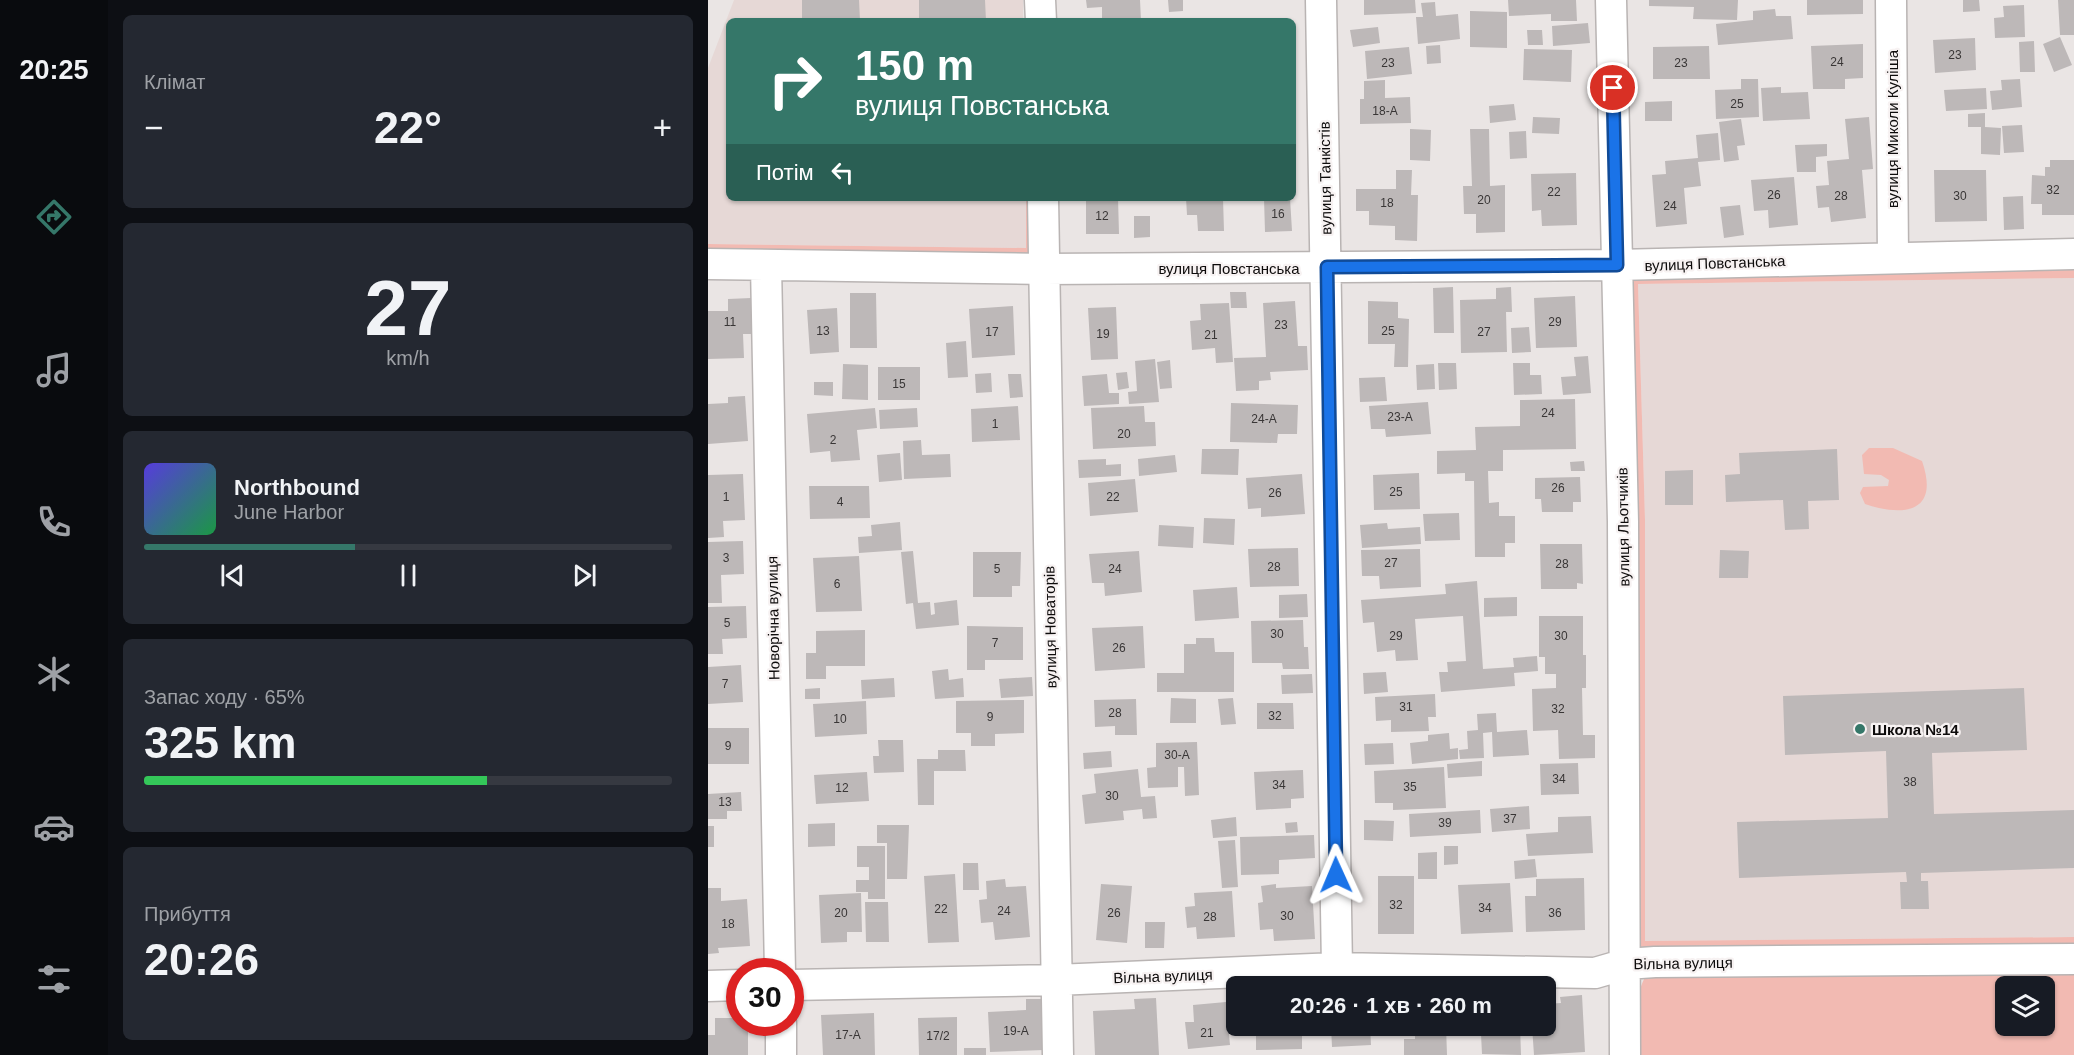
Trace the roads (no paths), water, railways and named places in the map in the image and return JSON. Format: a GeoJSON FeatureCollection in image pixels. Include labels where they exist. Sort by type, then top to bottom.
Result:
{"type":"FeatureCollection","features":[{"type":"Feature","properties":{"kind":"street"},"geometry":{"type":"LineString","coordinates":[[1040,0],[1041,18]]}},
{"type":"Feature","properties":{"kind":"street","name":"вулиця Танкістів"},"geometry":{"type":"LineString","coordinates":[[1321,0],[1337,968]]}},
{"type":"Feature","properties":{"kind":"street","name":"вулиця Льотчиків"},"geometry":{"type":"LineString","coordinates":[[1611,0],[1623,522],[1625,1055]]}},
{"type":"Feature","properties":{"kind":"street","name":"вулиця Миколи Куліша"},"geometry":{"type":"LineString","coordinates":[[1891,0],[1893,258]]}},
{"type":"Feature","properties":{"kind":"street","name":"вулиця Новаторів"},"geometry":{"type":"LineString","coordinates":[[1043,201],[1058,1055]]}},
{"type":"Feature","properties":{"kind":"street","name":"вулиця Повстанська"},"geometry":{"type":"LineString","coordinates":[[708,264],[1045,269],[1617,265],[2074,254]]}},
{"type":"Feature","properties":{"kind":"street","name":"Новорічна вулиця"},"geometry":{"type":"LineString","coordinates":[[766,265],[780,958]]}},
{"type":"Feature","properties":{"kind":"street","name":"Вільна вулиця"},"geometry":{"type":"LineString","coordinates":[[804,985],[1056,980],[1337,968],[1595,973],[1626,964],[2074,960]]}},
{"type":"Feature","properties":{"kind":"street"},"geometry":{"type":"LineString","coordinates":[[708,986],[726,985]]}},
{"type":"Feature","properties":{"kind":"street"},"geometry":{"type":"LineString","coordinates":[[781,1036],[781,1055]]}},
{"type":"Feature","properties":{"kind":"place","name":"Школа №14"},"geometry":{"type":"Point","coordinates":[1860,729]}}]}
